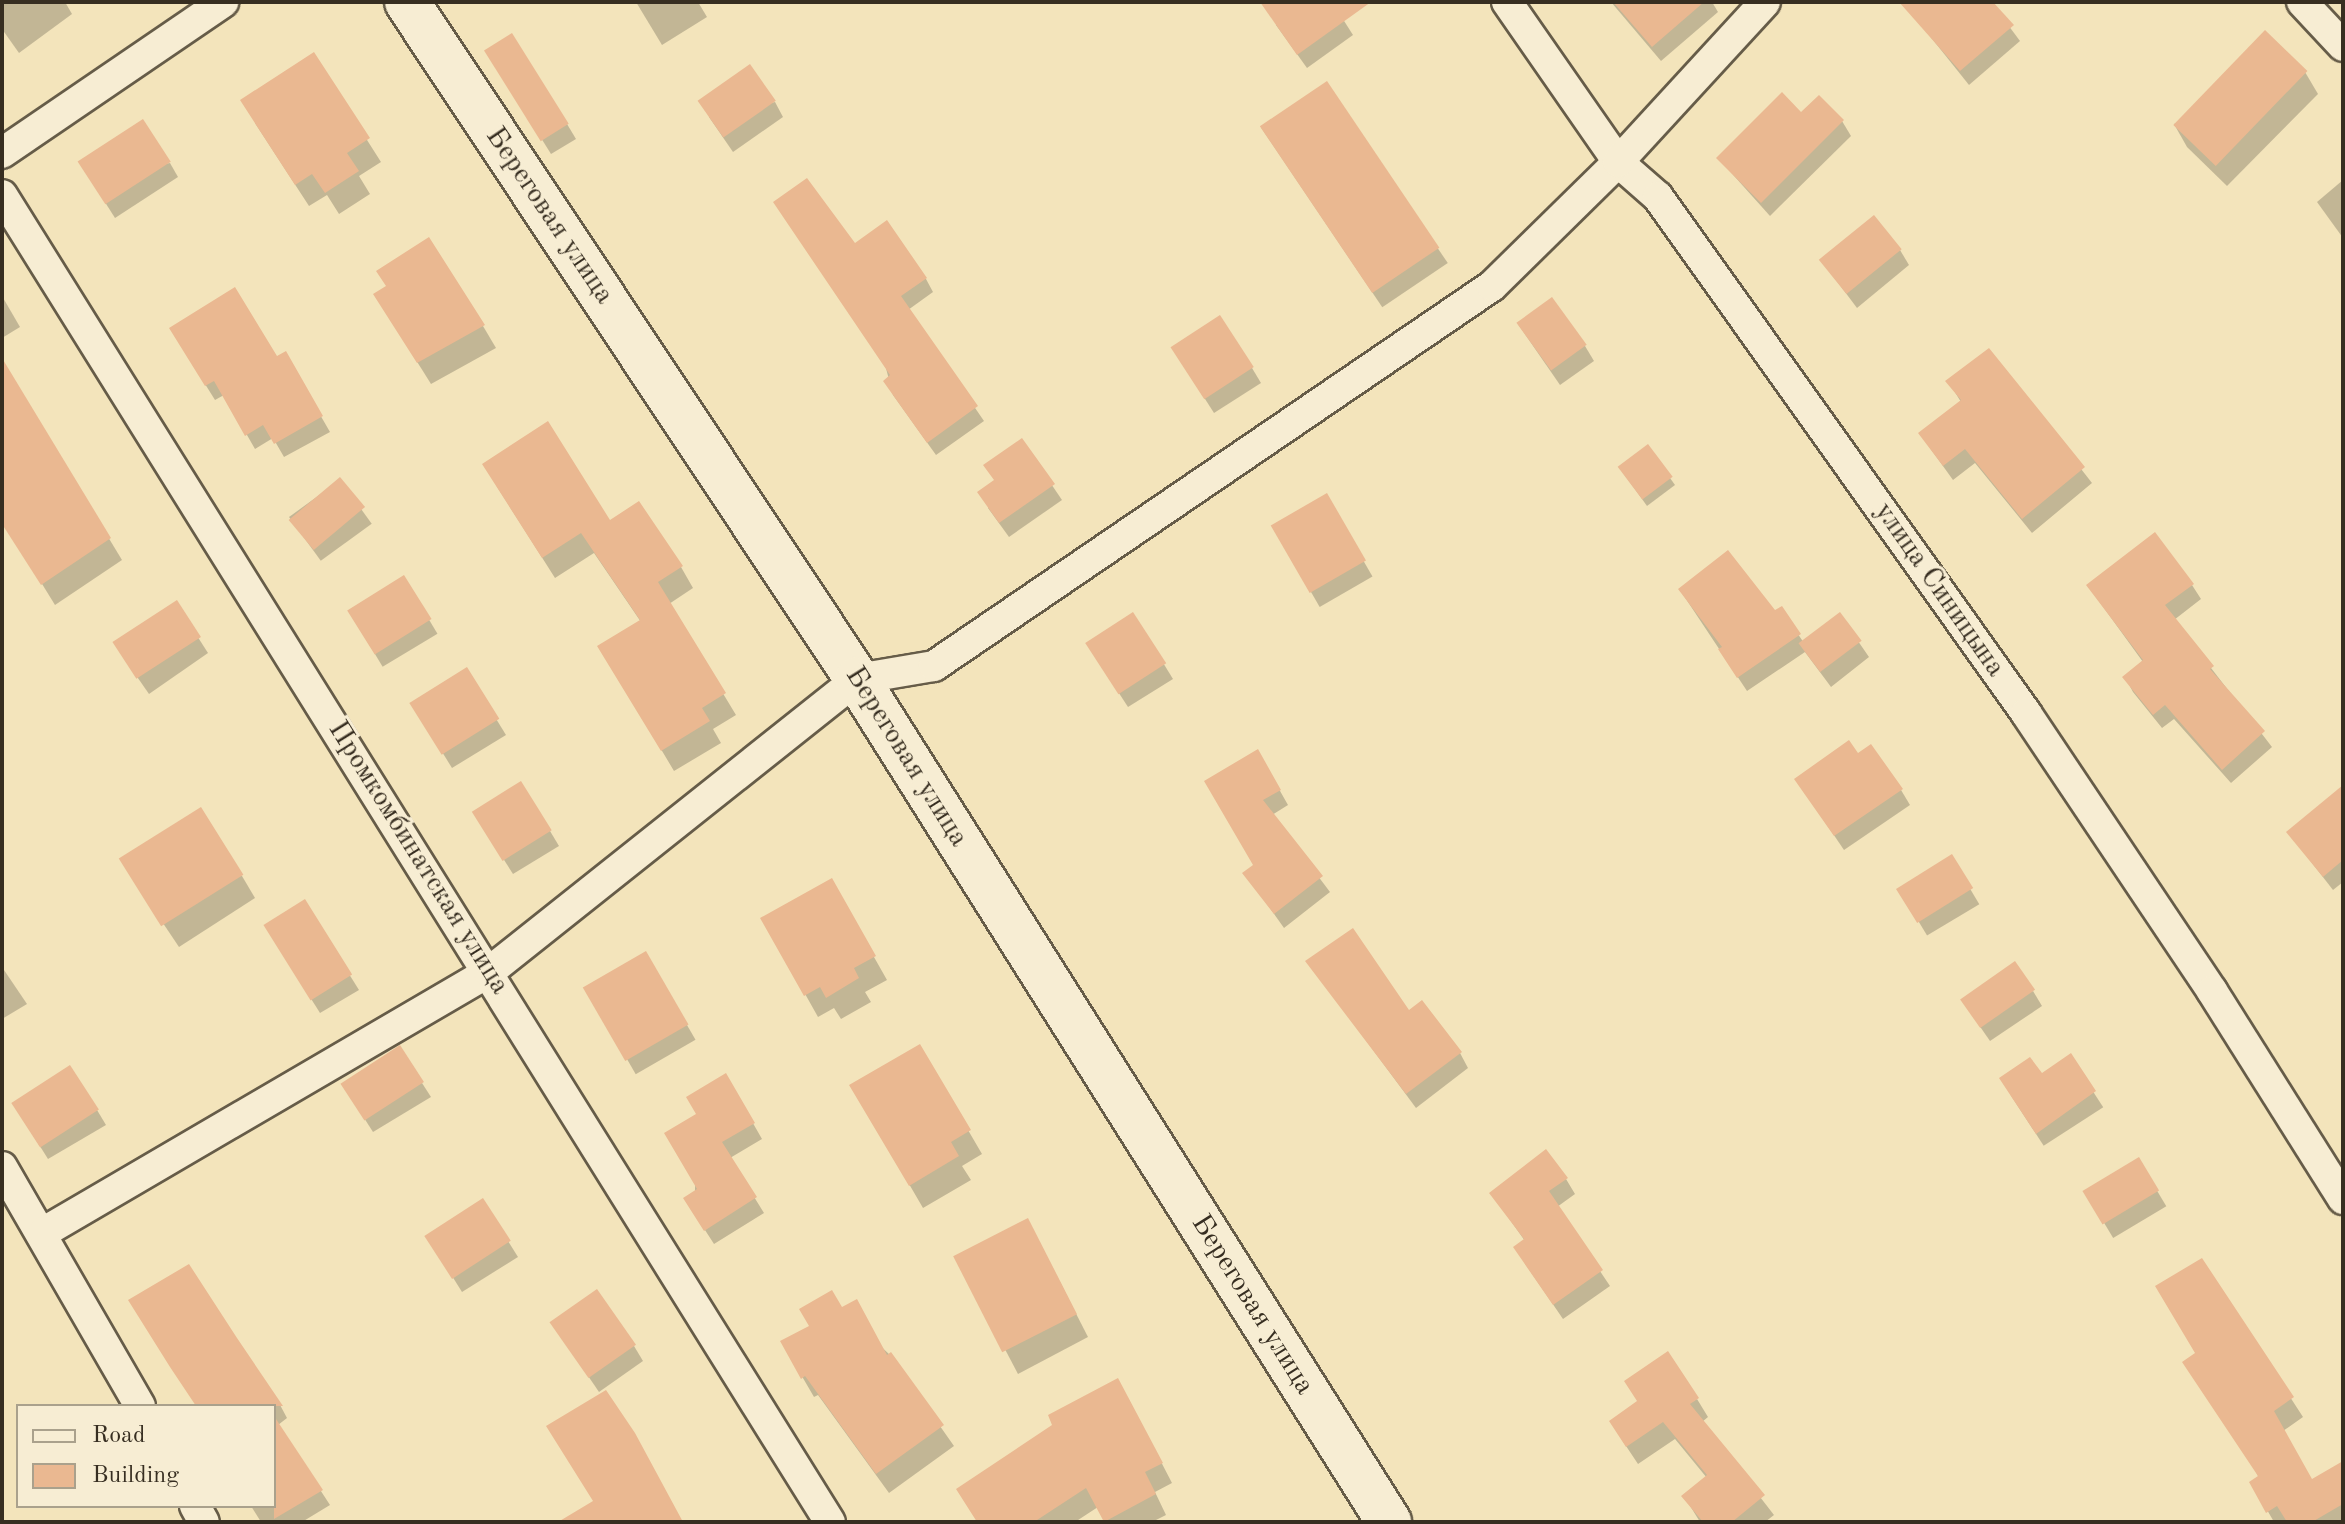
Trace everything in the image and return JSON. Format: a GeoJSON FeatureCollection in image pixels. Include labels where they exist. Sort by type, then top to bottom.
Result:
{"type":"FeatureCollection","features":[{"type":"Feature","properties":{"kind":"main road","name":"Береговая улица"},"geometry":{"type":"LineString","coordinates":[[407,2],[857,679],[1389,1522]]}},
{"type":"Feature","properties":{"kind":"street"},"geometry":{"type":"LineString","coordinates":[[2,153],[223,2]]}},
{"type":"Feature","properties":{"kind":"street","name":"улица Синицына"},"geometry":{"type":"LineString","coordinates":[[1507,2],[1618,162],[1658,197],[2026,713],[2212,991],[2343,1199]]}},
{"type":"Feature","properties":{"kind":"street"},"geometry":{"type":"LineString","coordinates":[[44,1232],[489,972],[857,679],[934,666],[1492,286],[1618,162],[1765,2]]}},
{"type":"Feature","properties":{"kind":"street"},"geometry":{"type":"LineString","coordinates":[[2302,2],[2343,46]]}},
{"type":"Feature","properties":{"kind":"street","name":"Промкомбинатская улица"},"geometry":{"type":"LineString","coordinates":[[2,195],[830,1522]]}},
{"type":"Feature","properties":{"kind":"street"},"geometry":{"type":"LineString","coordinates":[[2,1167],[44,1232],[139,1404]]}},
{"type":"Feature","properties":{"kind":"building"},"geometry":{"type":"Polygon","coordinates":[[[1260,2],[1371,2],[1297,55],[1260,2]]]}},
{"type":"Feature","properties":{"kind":"building"},"geometry":{"type":"Polygon","coordinates":[[[1613,2],[1704,2],[1652,47],[1613,2]]]}},
{"type":"Feature","properties":{"kind":"building"},"geometry":{"type":"Polygon","coordinates":[[[1899,2],[1993,2],[2014,25],[1960,71],[1899,2]]]}},
{"type":"Feature","properties":{"kind":"building"},"geometry":{"type":"Polygon","coordinates":[[[2265,30],[2307,71],[2216,166],[2173,125],[2265,30]]]}},
{"type":"Feature","properties":{"kind":"building"},"geometry":{"type":"Polygon","coordinates":[[[512,33],[569,124],[541,141],[484,50],[512,33]]]}},
{"type":"Feature","properties":{"kind":"building"},"geometry":{"type":"Polygon","coordinates":[[[314,52],[370,138],[347,153],[359,171],[325,193],[312,174],[295,185],[240,100],[314,52]]]}},
{"type":"Feature","properties":{"kind":"building"},"geometry":{"type":"Polygon","coordinates":[[[750,64],[776,101],[723,138],[698,101],[750,64]]]}},
{"type":"Feature","properties":{"kind":"building"},"geometry":{"type":"Polygon","coordinates":[[[1327,81],[1439,248],[1372,293],[1260,126],[1327,81]]]}},
{"type":"Feature","properties":{"kind":"building"},"geometry":{"type":"Polygon","coordinates":[[[1782,92],[1801,112],[1819,95],[1844,120],[1761,203],[1716,158],[1782,92]]]}},
{"type":"Feature","properties":{"kind":"building"},"geometry":{"type":"Polygon","coordinates":[[[143,119],[171,162],[105,204],[78,161],[143,119]]]}},
{"type":"Feature","properties":{"kind":"building"},"geometry":{"type":"Polygon","coordinates":[[[807,178],[855,243],[887,220],[927,278],[901,296],[978,406],[927,443],[883,381],[890,375],[773,202],[807,178]]]}},
{"type":"Feature","properties":{"kind":"building"},"geometry":{"type":"Polygon","coordinates":[[[1874,215],[1902,249],[1847,294],[1819,260],[1874,215]]]}},
{"type":"Feature","properties":{"kind":"building"},"geometry":{"type":"Polygon","coordinates":[[[429,237],[485,325],[417,363],[373,294],[386,286],[376,271],[429,237]]]}},
{"type":"Feature","properties":{"kind":"building"},"geometry":{"type":"Polygon","coordinates":[[[235,287],[277,356],[286,351],[323,416],[274,444],[263,425],[245,436],[214,381],[205,386],[169,328],[235,287]]]}},
{"type":"Feature","properties":{"kind":"building"},"geometry":{"type":"Polygon","coordinates":[[[1552,297],[1587,345],[1551,371],[1516,323],[1552,297]]]}},
{"type":"Feature","properties":{"kind":"building"},"geometry":{"type":"Polygon","coordinates":[[[1220,315],[1254,367],[1204,399],[1171,347],[1220,315]]]}},
{"type":"Feature","properties":{"kind":"building"},"geometry":{"type":"Polygon","coordinates":[[[1989,348],[2085,467],[2022,519],[1965,449],[1943,466],[1918,433],[1961,400],[1945,381],[1989,348]]]}},
{"type":"Feature","properties":{"kind":"building"},"geometry":{"type":"Polygon","coordinates":[[[2,358],[111,538],[41,585],[2,524],[2,358]]]}},
{"type":"Feature","properties":{"kind":"building"},"geometry":{"type":"Polygon","coordinates":[[[548,421],[610,520],[639,501],[683,566],[658,582],[726,693],[702,708],[710,721],[661,751],[597,646],[640,620],[581,533],[542,558],[482,464],[548,421]]]}},
{"type":"Feature","properties":{"kind":"building"},"geometry":{"type":"Polygon","coordinates":[[[1022,438],[1055,484],[999,523],[977,492],[994,480],[983,465],[1022,438]]]}},
{"type":"Feature","properties":{"kind":"building"},"geometry":{"type":"Polygon","coordinates":[[[1648,444],[1673,477],[1642,500],[1618,467],[1648,444]]]}},
{"type":"Feature","properties":{"kind":"building"},"geometry":{"type":"Polygon","coordinates":[[[340,477],[365,507],[314,550],[289,520],[340,477]]]}},
{"type":"Feature","properties":{"kind":"building"},"geometry":{"type":"Polygon","coordinates":[[[1327,493],[1366,561],[1310,593],[1271,526],[1327,493]]]}},
{"type":"Feature","properties":{"kind":"building"},"geometry":{"type":"Polygon","coordinates":[[[2155,532],[2194,584],[2165,605],[2214,666],[2210,669],[2265,731],[2222,770],[2165,705],[2153,715],[2122,677],[2143,660],[2086,585],[2155,532]]]}},
{"type":"Feature","properties":{"kind":"building"},"geometry":{"type":"Polygon","coordinates":[[[1728,550],[1775,610],[1782,606],[1801,634],[1737,678],[1718,649],[1722,647],[1678,589],[1728,550]]]}},
{"type":"Feature","properties":{"kind":"building"},"geometry":{"type":"Polygon","coordinates":[[[404,575],[432,619],[375,655],[347,611],[404,575]]]}},
{"type":"Feature","properties":{"kind":"building"},"geometry":{"type":"Polygon","coordinates":[[[177,600],[201,637],[136,679],[112,642],[177,600]]]}},
{"type":"Feature","properties":{"kind":"building"},"geometry":{"type":"Polygon","coordinates":[[[1133,612],[1166,663],[1118,694],[1085,643],[1133,612]]]}},
{"type":"Feature","properties":{"kind":"building"},"geometry":{"type":"Polygon","coordinates":[[[1840,612],[1862,641],[1820,672],[1798,643],[1840,612]]]}},
{"type":"Feature","properties":{"kind":"building"},"geometry":{"type":"Polygon","coordinates":[[[467,667],[499,719],[442,755],[409,703],[467,667]]]}},
{"type":"Feature","properties":{"kind":"building"},"geometry":{"type":"Polygon","coordinates":[[[1849,740],[1858,753],[1871,744],[1903,789],[1834,836],[1794,779],[1849,740]]]}},
{"type":"Feature","properties":{"kind":"building"},"geometry":{"type":"Polygon","coordinates":[[[1258,749],[1281,790],[1263,800],[1323,876],[1274,914],[1242,873],[1253,865],[1204,781],[1258,749]]]}},
{"type":"Feature","properties":{"kind":"building"},"geometry":{"type":"Polygon","coordinates":[[[521,781],[552,830],[503,861],[472,812],[521,781]]]}},
{"type":"Feature","properties":{"kind":"building"},"geometry":{"type":"Polygon","coordinates":[[[2343,785],[2343,860],[2323,877],[2286,832],[2343,785]]]}},
{"type":"Feature","properties":{"kind":"building"},"geometry":{"type":"Polygon","coordinates":[[[201,807],[243,875],[161,926],[119,858],[201,807]]]}},
{"type":"Feature","properties":{"kind":"building"},"geometry":{"type":"Polygon","coordinates":[[[1952,854],[1973,888],[1917,923],[1896,889],[1952,854]]]}},
{"type":"Feature","properties":{"kind":"building"},"geometry":{"type":"Polygon","coordinates":[[[832,878],[876,956],[854,968],[859,978],[826,998],[820,987],[804,996],[760,918],[832,878]]]}},
{"type":"Feature","properties":{"kind":"building"},"geometry":{"type":"Polygon","coordinates":[[[305,899],[352,974],[311,1000],[263,925],[305,899]]]}},
{"type":"Feature","properties":{"kind":"building"},"geometry":{"type":"Polygon","coordinates":[[[1353,928],[1409,1010],[1422,1000],[1462,1052],[1406,1094],[1305,961],[1353,928]]]}},
{"type":"Feature","properties":{"kind":"building"},"geometry":{"type":"Polygon","coordinates":[[[646,951],[688,1025],[625,1061],[583,988],[646,951]]]}},
{"type":"Feature","properties":{"kind":"building"},"geometry":{"type":"Polygon","coordinates":[[[2015,961],[2035,990],[1980,1028],[1960,999],[2015,961]]]}},
{"type":"Feature","properties":{"kind":"building"},"geometry":{"type":"Polygon","coordinates":[[[920,1044],[971,1130],[951,1142],[959,1156],[909,1186],[849,1085],[920,1044]]]}},
{"type":"Feature","properties":{"kind":"building"},"geometry":{"type":"Polygon","coordinates":[[[400,1045],[424,1082],[364,1121],[340,1084],[400,1045]]]}},
{"type":"Feature","properties":{"kind":"building"},"geometry":{"type":"Polygon","coordinates":[[[2071,1053],[2096,1091],[2036,1134],[1999,1078],[2030,1057],[2042,1073],[2071,1053]]]}},
{"type":"Feature","properties":{"kind":"building"},"geometry":{"type":"Polygon","coordinates":[[[70,1065],[99,1109],[40,1148],[11,1103],[70,1065]]]}},
{"type":"Feature","properties":{"kind":"building"},"geometry":{"type":"Polygon","coordinates":[[[726,1073],[755,1123],[722,1142],[757,1197],[704,1231],[683,1198],[697,1189],[664,1133],[696,1114],[686,1097],[726,1073]]]}},
{"type":"Feature","properties":{"kind":"building"},"geometry":{"type":"Polygon","coordinates":[[[1546,1149],[1568,1178],[1549,1191],[1603,1270],[1553,1305],[1513,1247],[1524,1239],[1489,1193],[1546,1149]]]}},
{"type":"Feature","properties":{"kind":"building"},"geometry":{"type":"Polygon","coordinates":[[[2139,1157],[2159,1190],[2103,1224],[2082,1191],[2139,1157]]]}},
{"type":"Feature","properties":{"kind":"building"},"geometry":{"type":"Polygon","coordinates":[[[483,1198],[511,1241],[452,1279],[424,1236],[483,1198]]]}},
{"type":"Feature","properties":{"kind":"building"},"geometry":{"type":"Polygon","coordinates":[[[1028,1218],[1077,1314],[1002,1352],[953,1256],[1028,1218]]]}},
{"type":"Feature","properties":{"kind":"building"},"geometry":{"type":"Polygon","coordinates":[[[2202,1258],[2294,1397],[2274,1411],[2312,1479],[2343,1461],[2343,1504],[2312,1522],[2287,1522],[2277,1506],[2266,1513],[2249,1482],[2258,1476],[2182,1362],[2195,1353],[2155,1286],[2202,1258]]]}},
{"type":"Feature","properties":{"kind":"building"},"geometry":{"type":"Polygon","coordinates":[[[189,1264],[283,1406],[195,1404],[128,1300],[189,1264]]]}},
{"type":"Feature","properties":{"kind":"building"},"geometry":{"type":"Polygon","coordinates":[[[597,1289],[636,1345],[588,1378],[549,1322],[597,1289]]]}},
{"type":"Feature","properties":{"kind":"building"},"geometry":{"type":"Polygon","coordinates":[[[832,1290],[842,1307],[857,1299],[887,1355],[891,1352],[944,1425],[876,1474],[805,1376],[801,1379],[780,1341],[809,1326],[799,1309],[832,1290]]]}},
{"type":"Feature","properties":{"kind":"building"},"geometry":{"type":"Polygon","coordinates":[[[1668,1351],[1699,1398],[1690,1404],[1765,1495],[1732,1522],[1703,1522],[1681,1496],[1707,1475],[1663,1422],[1626,1447],[1609,1421],[1637,1401],[1624,1381],[1668,1351]]]}},
{"type":"Feature","properties":{"kind":"building"},"geometry":{"type":"Polygon","coordinates":[[[1118,1378],[1163,1463],[1145,1472],[1156,1494],[1104,1522],[1086,1488],[1034,1522],[977,1522],[956,1489],[1052,1425],[1048,1415],[1118,1378]]]}},
{"type":"Feature","properties":{"kind":"building"},"geometry":{"type":"Polygon","coordinates":[[[606,1390],[635,1433],[683,1522],[558,1522],[593,1501],[546,1426],[606,1390]]]}},
{"type":"Feature","properties":{"kind":"building"},"geometry":{"type":"Polygon","coordinates":[[[276,1419],[323,1490],[274,1519],[276,1508],[276,1419]]]}}]}
